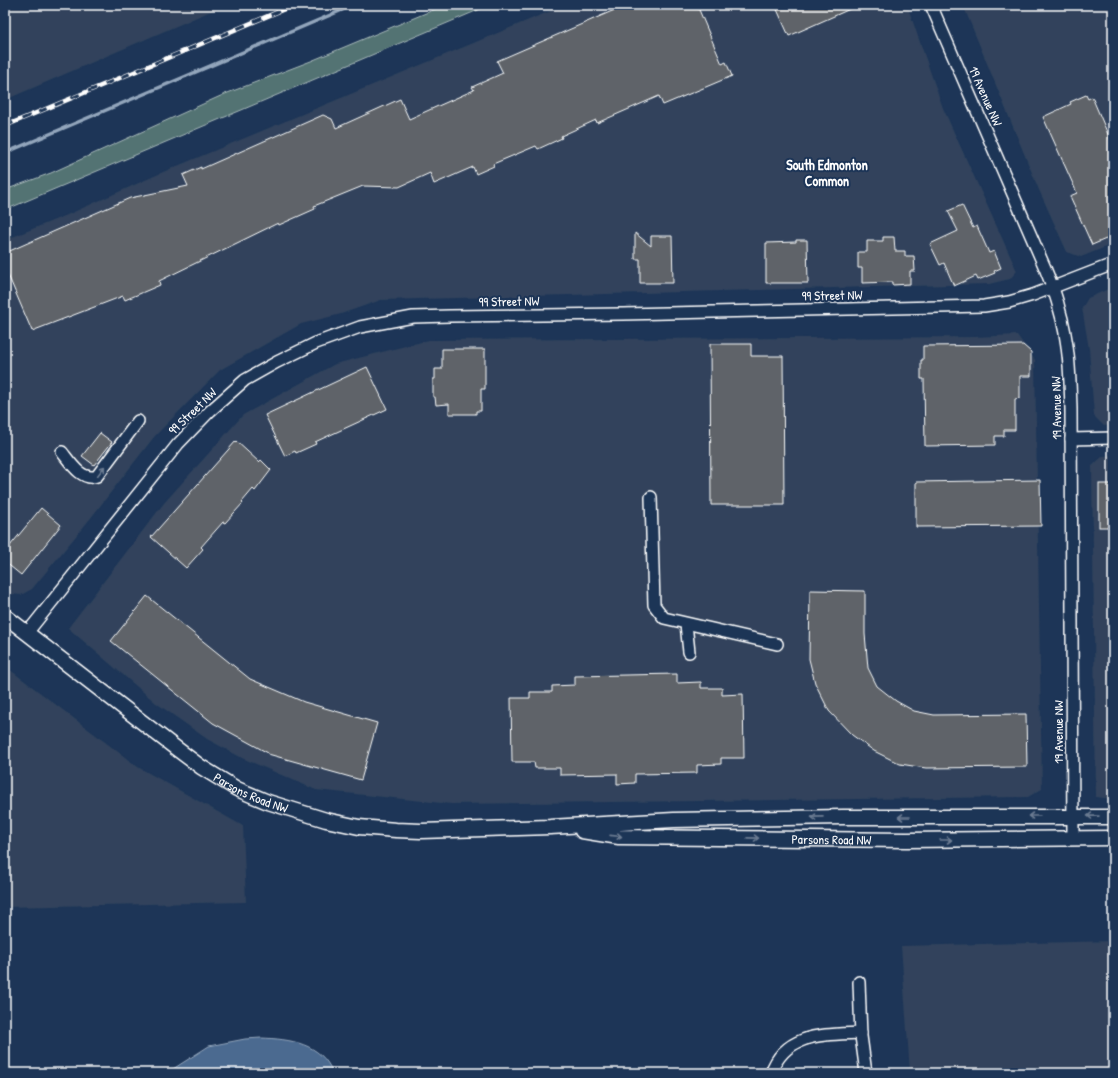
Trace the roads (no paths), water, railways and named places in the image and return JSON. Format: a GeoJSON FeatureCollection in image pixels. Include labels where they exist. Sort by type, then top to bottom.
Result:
{"type":"FeatureCollection","features":[{"type":"Feature","properties":{"kind":"main road","name":"Parsons Road NW"},"geometry":{"type":"LineString","coordinates":[[5,616],[201,767],[237,789],[268,802],[326,820],[359,827],[422,830],[550,827],[682,820],[856,817],[1113,817]]}},
{"type":"Feature","properties":{"kind":"main road","name":"Parsons Road NW"},"geometry":{"type":"LineString","coordinates":[[550,827],[619,837],[900,840],[1113,838]]}},
{"type":"Feature","properties":{"kind":"street","name":"19 Avenue NW"},"geometry":{"type":"LineString","coordinates":[[931,5],[1016,200],[1052,288],[1063,323],[1068,356],[1071,439],[1074,838]]}},
{"type":"Feature","properties":{"kind":"street","name":"99 Street NW"},"geometry":{"type":"LineString","coordinates":[[27,633],[173,450],[210,411],[245,380],[277,362],[316,343],[360,327],[412,317],[984,306],[1009,302],[1033,295],[1113,264]]}},
{"type":"Feature","properties":{"kind":"street"},"geometry":{"type":"LineString","coordinates":[[62,452],[80,473],[87,477],[93,478],[97,476],[138,421]]}},
{"type":"Feature","properties":{"kind":"street"},"geometry":{"type":"LineString","coordinates":[[1071,439],[1113,438]]}},
{"type":"Feature","properties":{"kind":"street"},"geometry":{"type":"LineString","coordinates":[[651,497],[654,605],[664,618],[777,644]]}},
{"type":"Feature","properties":{"kind":"street"},"geometry":{"type":"LineString","coordinates":[[686,624],[689,652]]}},
{"type":"Feature","properties":{"kind":"street"},"geometry":{"type":"LineString","coordinates":[[859,982],[861,1033],[866,1073]]}},
{"type":"Feature","properties":{"kind":"street"},"geometry":{"type":"LineString","coordinates":[[771,1073],[777,1058],[783,1051],[803,1040],[820,1035],[861,1033]]}},
{"type":"Feature","properties":{"kind":"waterway"},"geometry":{"type":"LineString","coordinates":[[5,153],[354,5]]}},
{"type":"Feature","properties":{"kind":"railway"},"geometry":{"type":"LineString","coordinates":[[5,126],[294,5]]}},
{"type":"Feature","properties":{"kind":"district","name":"South Edmonton Common"},"geometry":{"type":"Point","coordinates":[827,174]}}]}
